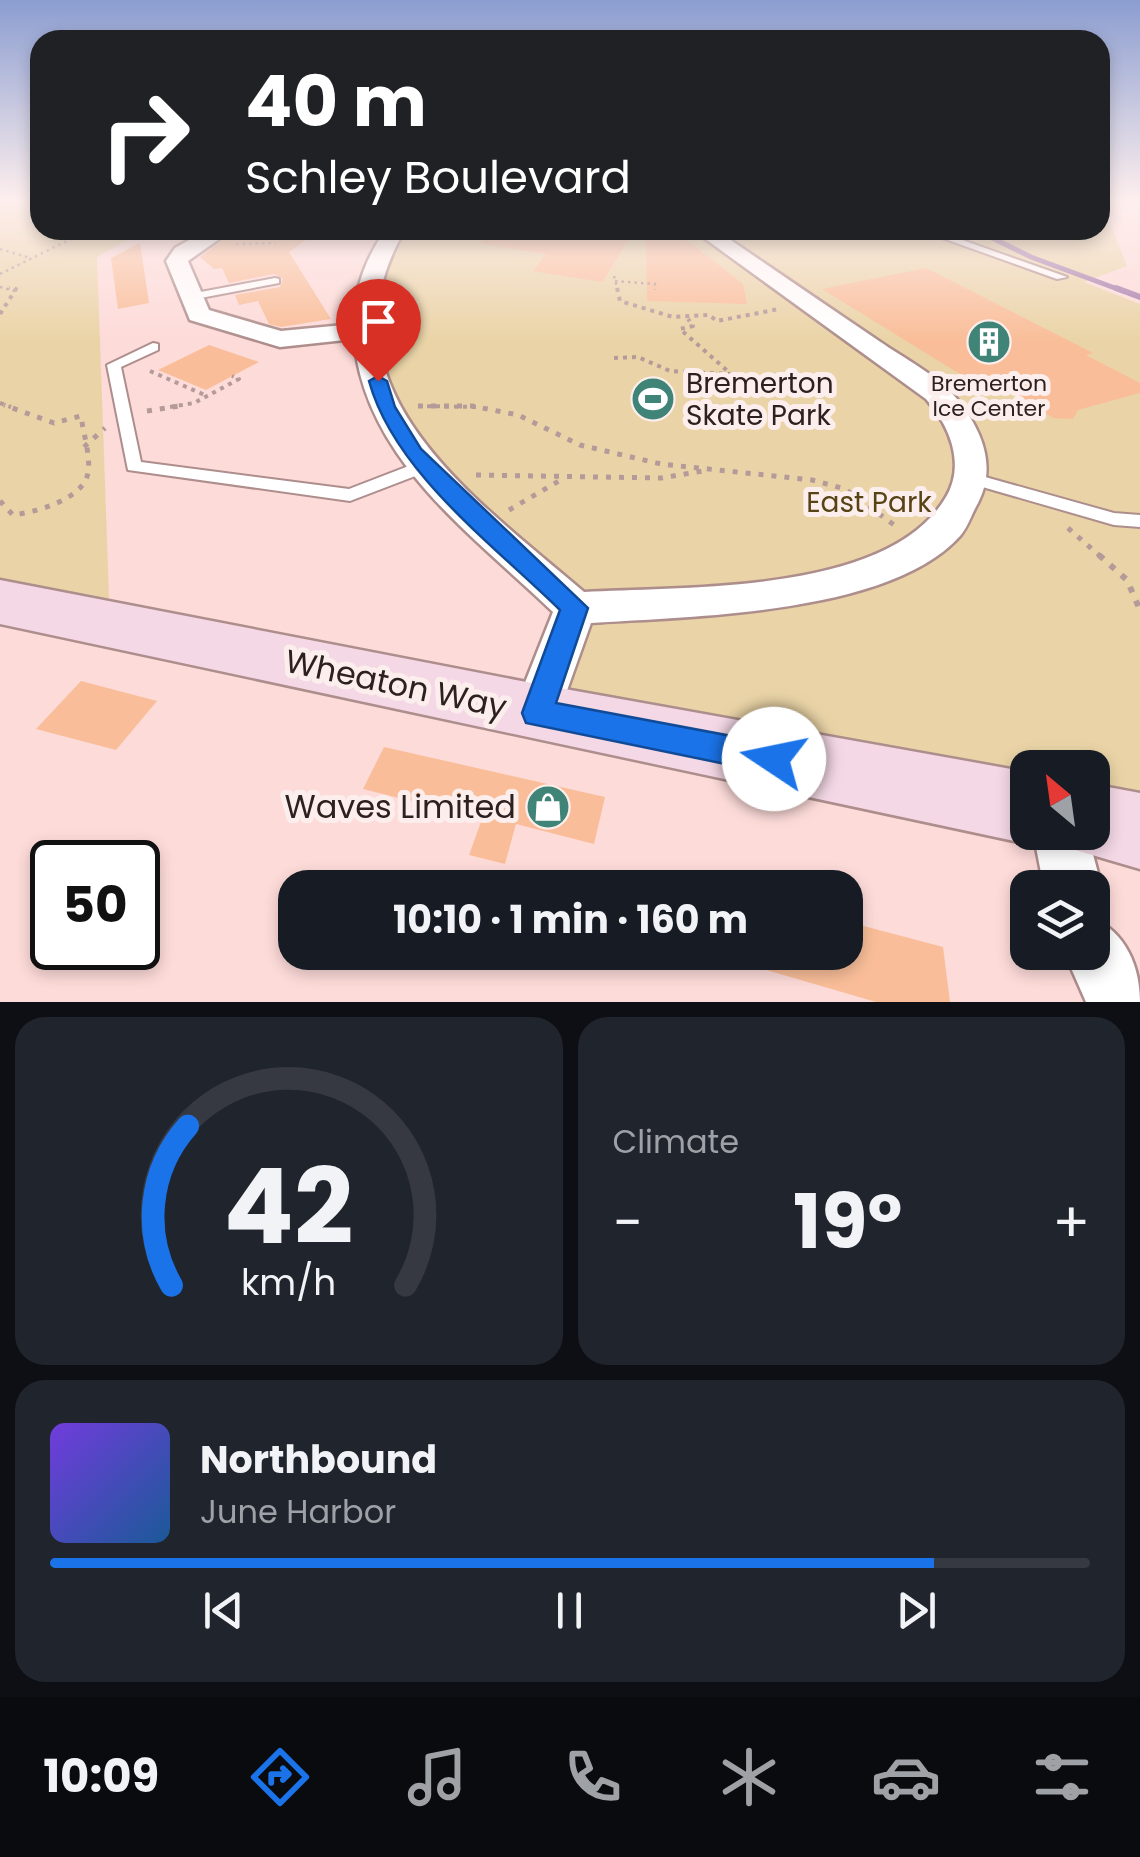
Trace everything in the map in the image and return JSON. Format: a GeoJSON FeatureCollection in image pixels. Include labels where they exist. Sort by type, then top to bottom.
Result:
{"type":"FeatureCollection","features":[{"type":"Feature","properties":{"kind":"main road","name":"Wheaton Way"},"geometry":{"type":"LineString","coordinates":[[0,602],[537,713],[1010,805]]}},
{"type":"Feature","properties":{"kind":"main road"},"geometry":{"type":"LineString","coordinates":[[1110,824],[1140,830]]}},
{"type":"Feature","properties":{"kind":"street"},"geometry":{"type":"LineString","coordinates":[[201,246],[180,255],[178,261],[199,315],[280,339],[366,330]]}},
{"type":"Feature","properties":{"kind":"street"},"geometry":{"type":"LineString","coordinates":[[384,246],[369,278],[366,330],[386,407],[429,471],[574,608],[814,588],[872,573],[922,550],[954,520],[971,478],[964,433],[936,393],[725,246]]}},
{"type":"Feature","properties":{"kind":"street"},"geometry":{"type":"LineString","coordinates":[[537,713],[574,608]]}},
{"type":"Feature","properties":{"kind":"street"},"geometry":{"type":"LineString","coordinates":[[1103,970],[1120,1002]]}},
{"type":"Feature","properties":{"kind":"lane"},"geometry":{"type":"LineString","coordinates":[[970,246],[1060,277]]}},
{"type":"Feature","properties":{"kind":"lane"},"geometry":{"type":"LineString","coordinates":[[190,297],[274,281]]}},
{"type":"Feature","properties":{"kind":"lane"},"geometry":{"type":"LineString","coordinates":[[152,347],[114,365],[134,466],[350,495],[429,471]]}},
{"type":"Feature","properties":{"kind":"lane"},"geometry":{"type":"LineString","coordinates":[[971,478],[1114,520],[1140,521]]}},
{"type":"Feature","properties":{"kind":"path"},"geometry":{"type":"LineString","coordinates":[[0,274],[56,246]]}},
{"type":"Feature","properties":{"kind":"path"},"geometry":{"type":"LineString","coordinates":[[244,246],[250,250]]}},
{"type":"Feature","properties":{"kind":"path"},"geometry":{"type":"LineString","coordinates":[[0,248],[30,258]]}},
{"type":"Feature","properties":{"kind":"path"},"geometry":{"type":"LineString","coordinates":[[655,290],[655,284],[614,278],[620,302],[688,319],[709,315],[717,321],[807,303]]}},
{"type":"Feature","properties":{"kind":"path"},"geometry":{"type":"LineString","coordinates":[[0,286],[16,289],[14,299],[0,314]]}},
{"type":"Feature","properties":{"kind":"path"},"geometry":{"type":"LineString","coordinates":[[688,319],[694,326],[680,328],[746,387],[775,380]]}},
{"type":"Feature","properties":{"kind":"path"},"geometry":{"type":"LineString","coordinates":[[614,358],[638,357],[670,371],[731,374]]}},
{"type":"Feature","properties":{"kind":"path"},"geometry":{"type":"LineString","coordinates":[[126,360],[207,396]]}},
{"type":"Feature","properties":{"kind":"path"},"geometry":{"type":"LineString","coordinates":[[84,447],[124,415],[207,396],[239,379],[232,376]]}},
{"type":"Feature","properties":{"kind":"path"},"geometry":{"type":"LineString","coordinates":[[0,403],[54,422],[80,416],[88,474],[62,501],[39,512],[13,516],[0,501]]}},
{"type":"Feature","properties":{"kind":"path"},"geometry":{"type":"LineString","coordinates":[[386,407],[495,410],[596,450],[704,471],[795,478],[845,490],[871,505],[922,550]]}},
{"type":"Feature","properties":{"kind":"path"},"geometry":{"type":"LineString","coordinates":[[429,471],[678,478],[704,471]]}},
{"type":"Feature","properties":{"kind":"path"},"geometry":{"type":"LineString","coordinates":[[512,508],[567,477]]}},
{"type":"Feature","properties":{"kind":"path"},"geometry":{"type":"LineString","coordinates":[[1029,495],[1127,580],[1140,610]]}},
{"type":"Feature","properties":{"kind":"green space"},"geometry":{"type":"Polygon","coordinates":[[[0,246],[117,246],[97,257],[110,625],[0,602],[0,246]]]}},
{"type":"Feature","properties":{"kind":"green space","name":"East Park"},"geometry":{"type":"Polygon","coordinates":[[[390,246],[1119,246],[1127,266],[1084,282],[1140,304],[1140,831],[1110,825],[1110,750],[1010,750],[1010,805],[537,713],[574,608],[413,453],[365,321],[390,246]]]}},
{"type":"Feature","properties":{"kind":"building"},"geometry":{"type":"Polygon","coordinates":[[[140,246],[149,303],[118,309],[111,258],[140,246]]]}},
{"type":"Feature","properties":{"kind":"building"},"geometry":{"type":"Polygon","coordinates":[[[215,246],[298,246],[289,252],[331,319],[281,327],[269,324],[258,301],[239,305],[235,295],[280,287],[283,279],[274,274],[229,283],[222,268],[214,269],[200,257],[215,246]]]}},
{"type":"Feature","properties":{"kind":"building"},"geometry":{"type":"Polygon","coordinates":[[[492,246],[625,246],[602,282],[533,271],[546,254],[492,246]]]}},
{"type":"Feature","properties":{"kind":"building"},"geometry":{"type":"Polygon","coordinates":[[[646,246],[694,246],[743,284],[747,304],[647,301],[646,246]]]}},
{"type":"Feature","properties":{"kind":"building","name":"Bremerton Ice Center"},"geometry":{"type":"Polygon","coordinates":[[[926,268],[1093,353],[1086,355],[1140,383],[1140,393],[1078,410],[1073,419],[1053,418],[993,380],[976,384],[822,289],[926,268]]]}},
{"type":"Feature","properties":{"kind":"building"},"geometry":{"type":"Polygon","coordinates":[[[209,345],[259,362],[206,390],[158,370],[209,345]]]}},
{"type":"Feature","properties":{"kind":"building"},"geometry":{"type":"Polygon","coordinates":[[[81,681],[157,701],[116,750],[36,729],[81,681]]]}},
{"type":"Feature","properties":{"kind":"building"},"geometry":{"type":"Polygon","coordinates":[[[384,747],[605,797],[594,844],[516,824],[505,864],[469,855],[482,819],[363,789],[384,747]]]}},
{"type":"Feature","properties":{"kind":"building"},"geometry":{"type":"Polygon","coordinates":[[[863,926],[943,947],[950,1002],[876,1002],[767,970],[863,970],[863,926]]]}},
{"type":"Feature","properties":{"kind":"waterway"},"geometry":{"type":"LineString","coordinates":[[1008,246],[1123,291]]}},
{"type":"Feature","properties":{"kind":"waterway"},"geometry":{"type":"LineString","coordinates":[[1116,288],[1140,297]]}},
{"type":"Feature","properties":{"kind":"place","name":"Bremerton Ice Center"},"geometry":{"type":"Point","coordinates":[989,342]}},
{"type":"Feature","properties":{"kind":"place","name":"Bremerton Skate Park"},"geometry":{"type":"Point","coordinates":[653,399]}},
{"type":"Feature","properties":{"kind":"place","name":"Waves Limited"},"geometry":{"type":"Point","coordinates":[548,807]}},
{"type":"Feature","properties":{"kind":"route"},"geometry":{"type":"LineString","coordinates":[[378,381],[386,407],[412,453],[574,608],[537,713],[774,759]]}}]}
